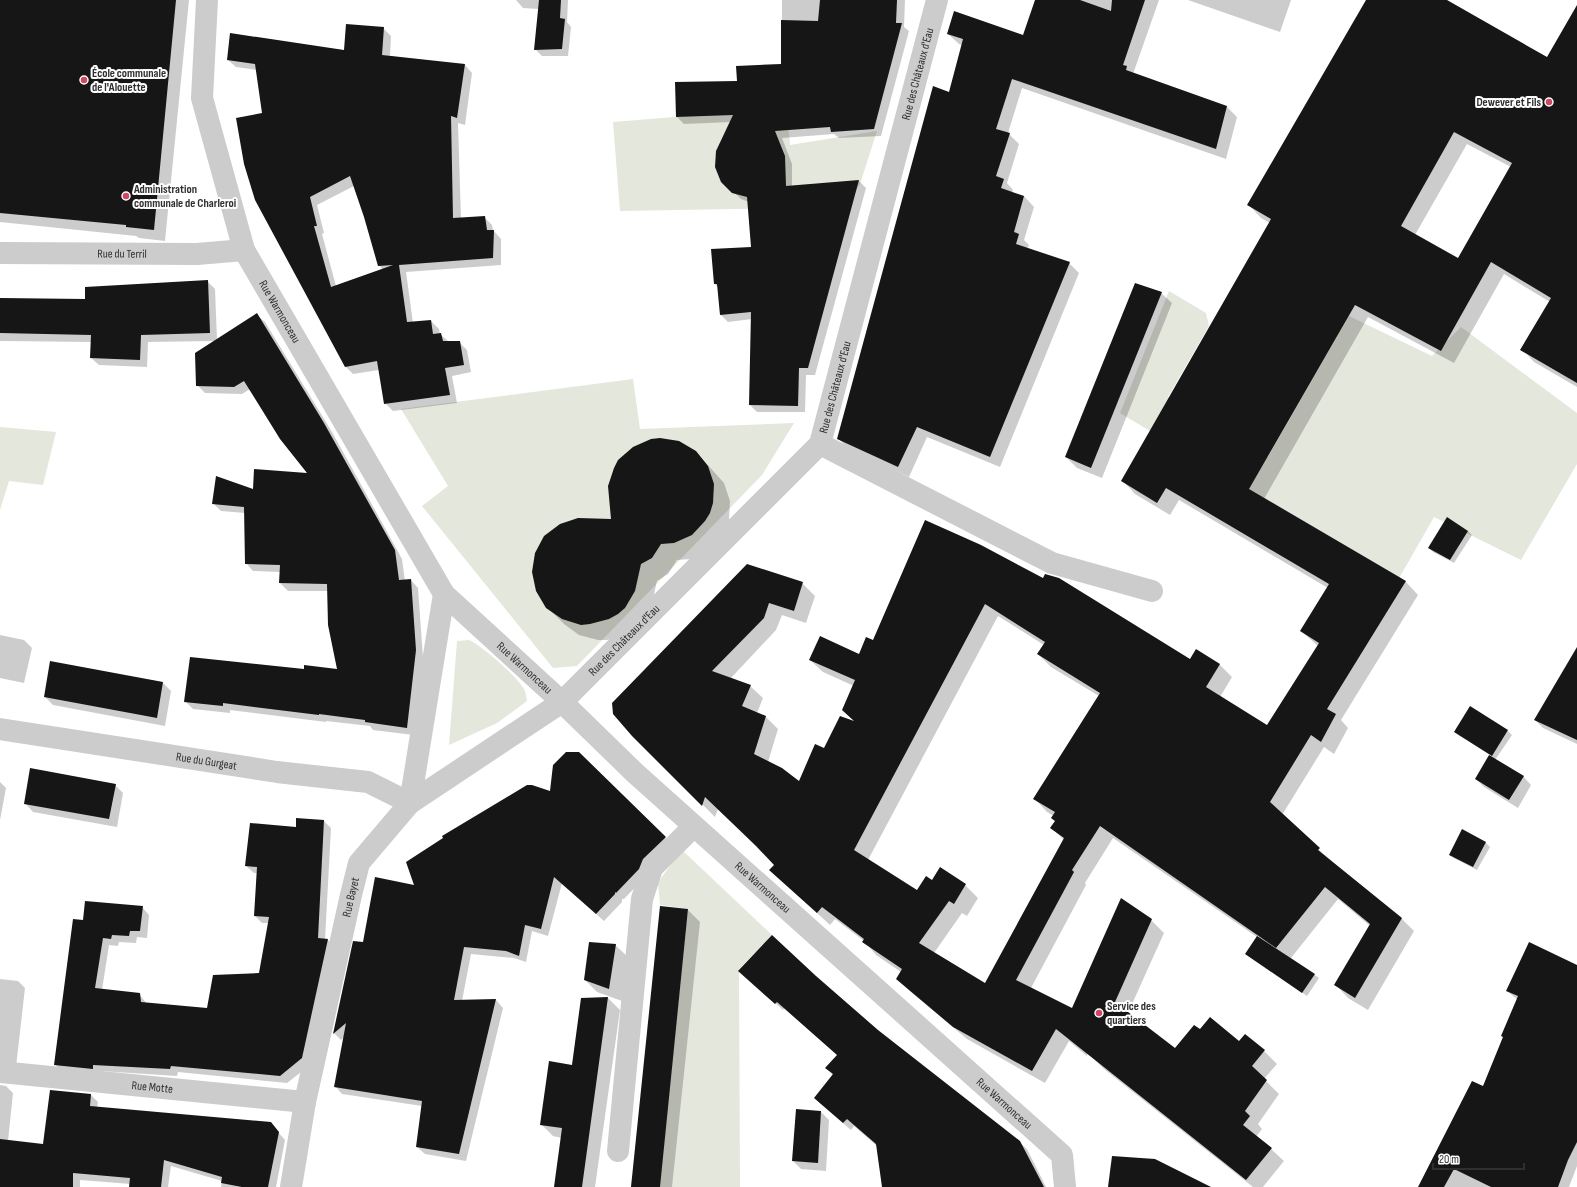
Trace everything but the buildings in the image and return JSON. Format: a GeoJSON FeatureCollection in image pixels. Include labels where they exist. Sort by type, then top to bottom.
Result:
{"type":"FeatureCollection","features":[{"type":"Feature","properties":{"kind":"street","name":"Rue Warmonceau"},"geometry":{"type":"LineString","coordinates":[[207,0],[202,98],[244,250],[444,594],[562,702],[635,774],[1062,1155],[1065,1187]]}},
{"type":"Feature","properties":{"kind":"street","name":"Rue des Châteaux d'Eau"},"geometry":{"type":"LineString","coordinates":[[562,702],[820,444],[937,0]]}},
{"type":"Feature","properties":{"kind":"street","name":"Rue du Terril"},"geometry":{"type":"LineString","coordinates":[[0,253],[197,254],[244,250]]}},
{"type":"Feature","properties":{"kind":"street"},"geometry":{"type":"LineString","coordinates":[[820,444],[1052,563],[1152,591]]}},
{"type":"Feature","properties":{"kind":"street"},"geometry":{"type":"LineString","coordinates":[[410,804],[444,594]]}},
{"type":"Feature","properties":{"kind":"street","name":"Rue Bayet"},"geometry":{"type":"LineString","coordinates":[[291,1187],[305,1102],[359,863],[410,804],[562,702]]}},
{"type":"Feature","properties":{"kind":"street","name":"Rue du Gurgeat"},"geometry":{"type":"LineString","coordinates":[[0,729],[277,772],[368,782],[410,804]]}},
{"type":"Feature","properties":{"kind":"street"},"geometry":{"type":"LineString","coordinates":[[618,1151],[642,899],[652,868],[694,826]]}},
{"type":"Feature","properties":{"kind":"street","name":"Rue Motte"},"geometry":{"type":"LineString","coordinates":[[0,1072],[305,1102]]}},
{"type":"Feature","properties":{"kind":"shaded area"},"geometry":{"type":"Polygon","coordinates":[[[787,108],[790,145],[877,131],[860,184],[845,207],[620,211],[613,122],[787,108]]]}},
{"type":"Feature","properties":{"kind":"shaded area"},"geometry":{"type":"Polygon","coordinates":[[[1169,291],[1206,313],[1209,326],[1168,397],[1268,457],[1349,316],[1432,356],[1461,327],[1577,413],[1577,464],[1521,560],[1434,517],[1398,580],[1120,413],[1169,291]]]}},
{"type":"Feature","properties":{"kind":"shaded area"},"geometry":{"type":"Polygon","coordinates":[[[633,379],[640,429],[794,423],[762,475],[577,666],[553,668],[422,506],[448,486],[401,409],[633,379]]]}},
{"type":"Feature","properties":{"kind":"shaded area"},"geometry":{"type":"Polygon","coordinates":[[[0,427],[56,432],[43,485],[9,481],[0,510],[0,427]]]}},
{"type":"Feature","properties":{"kind":"shaded area"},"geometry":{"type":"Polygon","coordinates":[[[469,640],[490,655],[515,677],[525,690],[527,701],[497,723],[449,745],[457,641],[469,640]]]}},
{"type":"Feature","properties":{"kind":"shaded area"},"geometry":{"type":"Polygon","coordinates":[[[682,850],[772,935],[739,969],[740,1187],[659,1187],[688,909],[660,905],[658,882],[682,850]]]}},
{"type":"Feature","properties":{"kind":"place","name":"École communale de l'Alouette"},"geometry":{"type":"Point","coordinates":[84,80]}},
{"type":"Feature","properties":{"kind":"place","name":"Dewever et Fils"},"geometry":{"type":"Point","coordinates":[1549,102]}},
{"type":"Feature","properties":{"kind":"place","name":"Administration communale de Charleroi"},"geometry":{"type":"Point","coordinates":[126,196]}},
{"type":"Feature","properties":{"kind":"place","name":"Service des quartiers"},"geometry":{"type":"Point","coordinates":[1099,1013]}}]}
